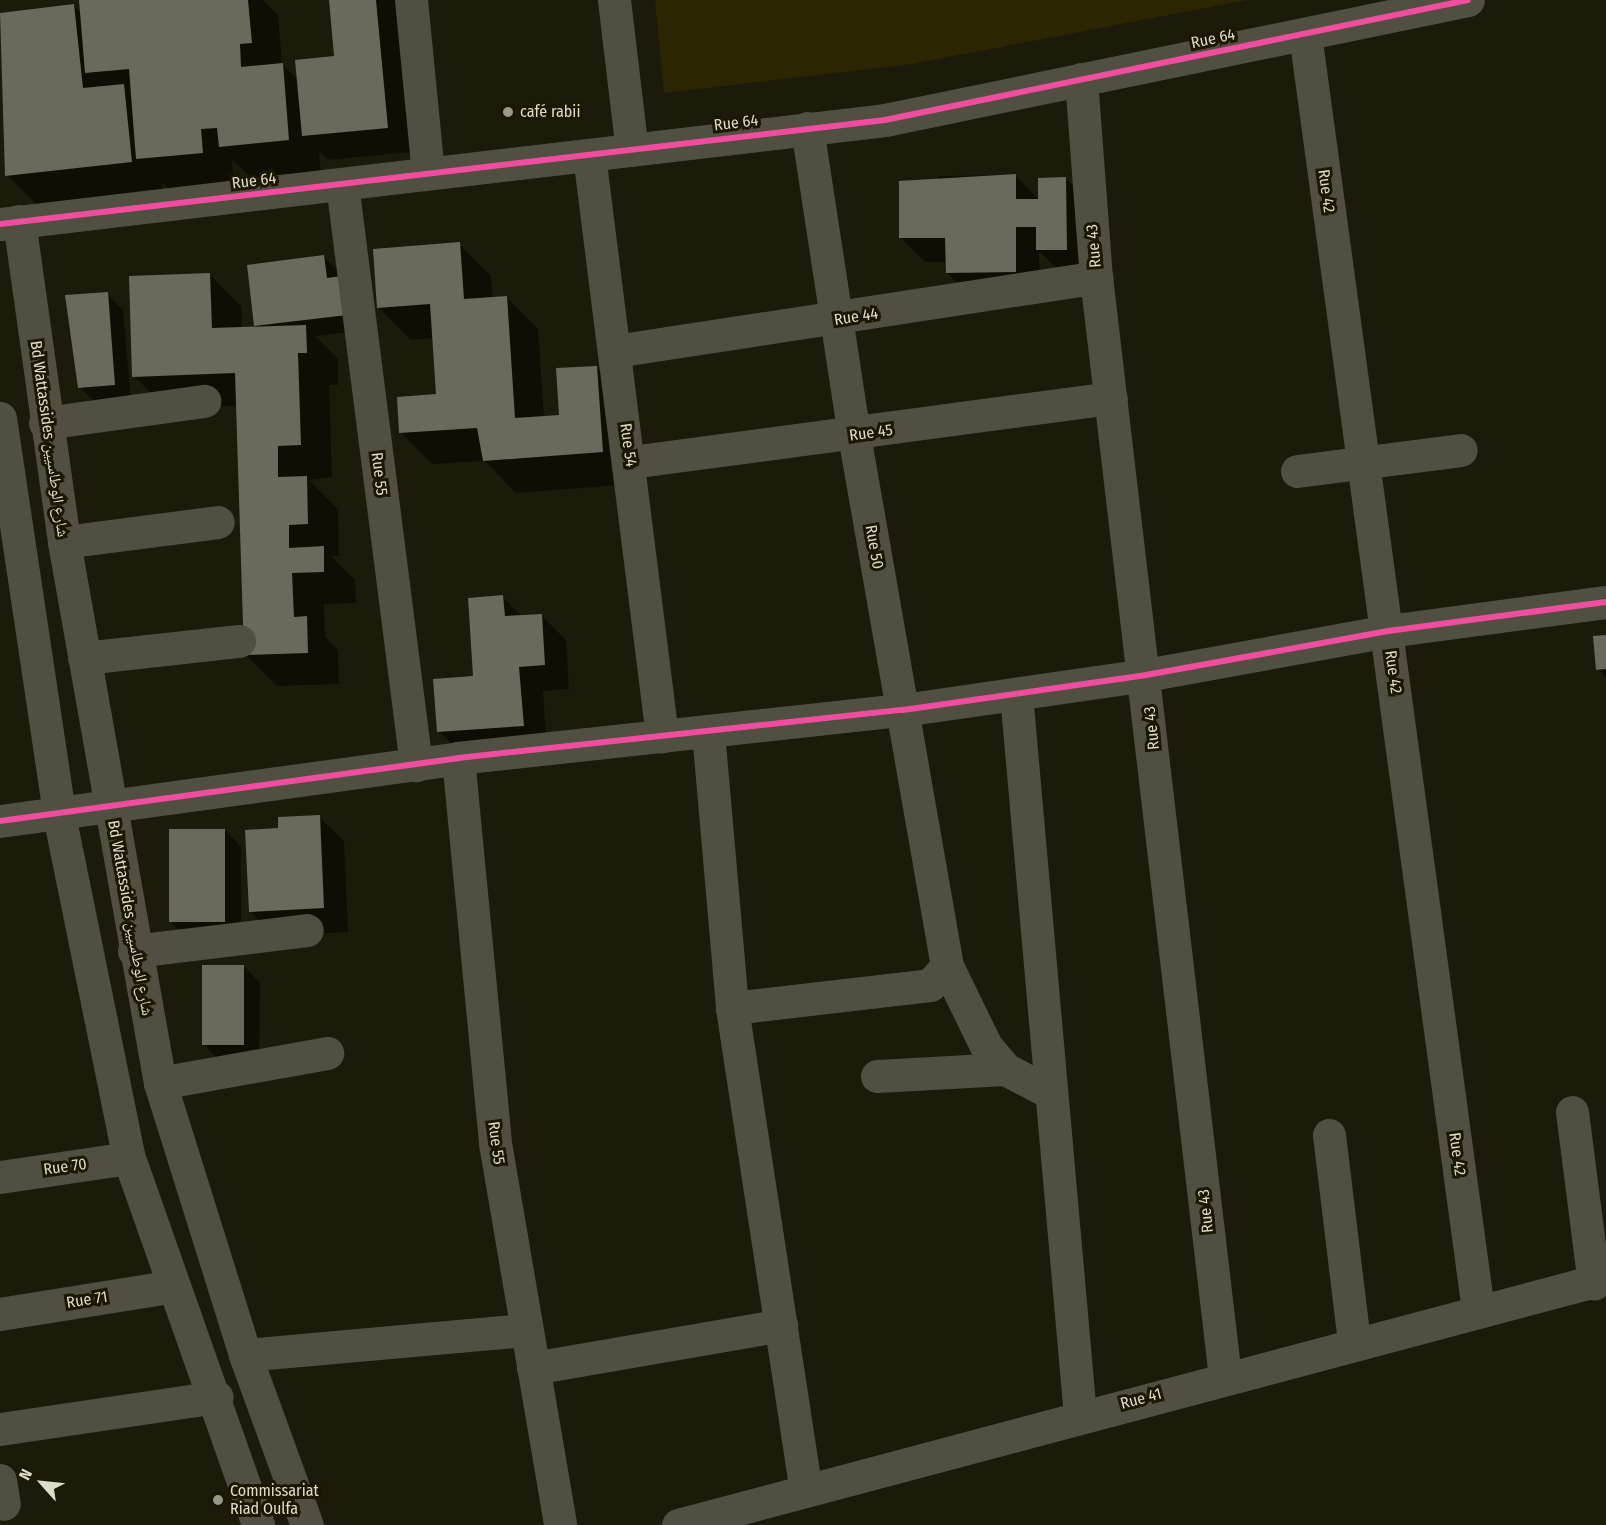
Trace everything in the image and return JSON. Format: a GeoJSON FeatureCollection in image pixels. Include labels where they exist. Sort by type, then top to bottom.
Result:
{"type":"FeatureCollection","features":[{"type":"Feature","properties":{"kind":"street"},"geometry":{"type":"LineString","coordinates":[[411,0],[428,173]]}},
{"type":"Feature","properties":{"kind":"street"},"geometry":{"type":"LineString","coordinates":[[614,0],[632,150]]}},
{"type":"Feature","properties":{"kind":"street","name":"Rue 64"},"geometry":{"type":"LineString","coordinates":[[6,214],[342,184],[885,120],[1467,0]]}},
{"type":"Feature","properties":{"kind":"street","name":"Rue 42"},"geometry":{"type":"LineString","coordinates":[[1305,33],[1362,464],[1388,631],[1478,1311]]}},
{"type":"Feature","properties":{"kind":"street","name":"Rue 43"},"geometry":{"type":"LineString","coordinates":[[1081,79],[1096,277],[1146,675],[1225,1377]]}},
{"type":"Feature","properties":{"kind":"street","name":"Rue 50"},"geometry":{"type":"LineString","coordinates":[[807,128],[839,320],[854,435],[947,966],[986,1046],[1005,1069]]}},
{"type":"Feature","properties":{"kind":"street","name":"Rue 54"},"geometry":{"type":"LineString","coordinates":[[589,155],[631,462],[662,736]]}},
{"type":"Feature","properties":{"kind":"street","name":"Rue 55"},"geometry":{"type":"LineString","coordinates":[[342,184],[416,765]]}},
{"type":"Feature","properties":{"kind":"street","name":"Bd Wattassides شارع الوطاسيين"},"geometry":{"type":"LineString","coordinates":[[6,214],[45,423],[134,951],[160,1083],[245,1355],[308,1525]]}},
{"type":"Feature","properties":{"kind":"street","name":"Rue 44"},"geometry":{"type":"LineString","coordinates":[[615,351],[839,320],[1096,277]]}},
{"type":"Feature","properties":{"kind":"street","name":"Rue 45"},"geometry":{"type":"LineString","coordinates":[[631,462],[854,435],[1111,398]]}},
{"type":"Feature","properties":{"kind":"street"},"geometry":{"type":"LineString","coordinates":[[45,423],[204,401]]}},
{"type":"Feature","properties":{"kind":"street"},"geometry":{"type":"LineString","coordinates":[[0,418],[3,475],[59,815],[129,1158],[174,1286],[217,1397],[258,1525]]}},
{"type":"Feature","properties":{"kind":"street"},"geometry":{"type":"LineString","coordinates":[[1297,471],[1461,450]]}},
{"type":"Feature","properties":{"kind":"street"},"geometry":{"type":"LineString","coordinates":[[64,542],[218,522]]}},
{"type":"Feature","properties":{"kind":"street"},"geometry":{"type":"LineString","coordinates":[[0,821],[59,815],[459,758],[903,710],[1146,675],[1388,631],[1606,602]]}},
{"type":"Feature","properties":{"kind":"street"},"geometry":{"type":"LineString","coordinates":[[84,658],[239,641]]}},
{"type":"Feature","properties":{"kind":"street"},"geometry":{"type":"LineString","coordinates":[[1016,694],[1080,1415]]}},
{"type":"Feature","properties":{"kind":"street"},"geometry":{"type":"LineString","coordinates":[[708,732],[732,1008],[805,1487]]}},
{"type":"Feature","properties":{"kind":"street","name":"Rue 55"},"geometry":{"type":"LineString","coordinates":[[459,758],[495,1143],[560,1525]]}},
{"type":"Feature","properties":{"kind":"street"},"geometry":{"type":"LineString","coordinates":[[134,951],[307,930]]}},
{"type":"Feature","properties":{"kind":"street"},"geometry":{"type":"LineString","coordinates":[[732,1008],[930,985],[947,966]]}},
{"type":"Feature","properties":{"kind":"street"},"geometry":{"type":"LineString","coordinates":[[160,1083],[327,1053]]}},
{"type":"Feature","properties":{"kind":"street"},"geometry":{"type":"LineString","coordinates":[[877,1077],[1005,1069],[1051,1093]]}},
{"type":"Feature","properties":{"kind":"street"},"geometry":{"type":"LineString","coordinates":[[1572,1112],[1600,1281]]}},
{"type":"Feature","properties":{"kind":"street"},"geometry":{"type":"LineString","coordinates":[[1329,1135],[1354,1342]]}},
{"type":"Feature","properties":{"kind":"street","name":"Rue 70"},"geometry":{"type":"LineString","coordinates":[[0,1177],[129,1158]]}},
{"type":"Feature","properties":{"kind":"street","name":"Rue 41"},"geometry":{"type":"LineString","coordinates":[[678,1525],[805,1487],[1354,1342],[1600,1281]]}},
{"type":"Feature","properties":{"kind":"street","name":"Rue 71"},"geometry":{"type":"LineString","coordinates":[[0,1314],[174,1286]]}},
{"type":"Feature","properties":{"kind":"street"},"geometry":{"type":"LineString","coordinates":[[532,1368],[781,1325]]}},
{"type":"Feature","properties":{"kind":"street"},"geometry":{"type":"LineString","coordinates":[[245,1355],[526,1330]]}},
{"type":"Feature","properties":{"kind":"street"},"geometry":{"type":"LineString","coordinates":[[0,1429],[217,1397]]}},
{"type":"Feature","properties":{"kind":"shaded area"},"geometry":{"type":"Polygon","coordinates":[[[655,0],[1247,0],[912,64],[664,93],[655,0]]]}},
{"type":"Feature","properties":{"kind":"building"},"geometry":{"type":"Polygon","coordinates":[[[79,0],[248,0],[252,43],[240,44],[241,67],[283,63],[289,140],[219,147],[217,128],[201,129],[203,153],[136,159],[129,69],[85,73],[79,0]]]}},
{"type":"Feature","properties":{"kind":"building"},"geometry":{"type":"Polygon","coordinates":[[[329,0],[376,0],[388,128],[302,136],[295,60],[334,56],[329,0]]]}},
{"type":"Feature","properties":{"kind":"building"},"geometry":{"type":"Polygon","coordinates":[[[74,4],[83,88],[124,84],[132,162],[5,176],[0,13],[74,4]]]}},
{"type":"Feature","properties":{"kind":"building"},"geometry":{"type":"Polygon","coordinates":[[[1016,174],[1016,199],[1038,199],[1038,178],[1066,177],[1067,250],[1036,250],[1036,227],[1016,227],[1016,272],[946,273],[945,238],[899,238],[899,181],[1016,174]]]}},
{"type":"Feature","properties":{"kind":"building"},"geometry":{"type":"Polygon","coordinates":[[[460,242],[464,299],[507,296],[515,418],[559,415],[556,368],[597,366],[603,452],[483,461],[477,428],[399,433],[397,397],[436,394],[430,304],[377,308],[373,249],[460,242]]]}},
{"type":"Feature","properties":{"kind":"building"},"geometry":{"type":"Polygon","coordinates":[[[324,255],[327,278],[342,276],[347,315],[254,326],[247,265],[324,255]]]}},
{"type":"Feature","properties":{"kind":"building"},"geometry":{"type":"Polygon","coordinates":[[[210,273],[212,328],[306,325],[307,353],[298,353],[301,445],[278,446],[278,477],[307,476],[308,524],[289,525],[289,548],[324,546],[324,572],[292,573],[294,617],[307,616],[308,653],[244,655],[235,373],[132,377],[129,276],[210,273]]]}},
{"type":"Feature","properties":{"kind":"building"},"geometry":{"type":"Polygon","coordinates":[[[108,292],[115,385],[78,388],[65,295],[108,292]]]}},
{"type":"Feature","properties":{"kind":"building"},"geometry":{"type":"Polygon","coordinates":[[[503,595],[505,616],[542,614],[545,665],[519,667],[524,726],[437,732],[433,679],[473,676],[468,598],[503,595]]]}},
{"type":"Feature","properties":{"kind":"building"},"geometry":{"type":"Polygon","coordinates":[[[1606,635],[1606,669],[1596,670],[1593,636],[1606,635]]]}},
{"type":"Feature","properties":{"kind":"building"},"geometry":{"type":"Polygon","coordinates":[[[320,815],[324,908],[249,912],[245,830],[278,828],[278,817],[320,815]]]}},
{"type":"Feature","properties":{"kind":"building"},"geometry":{"type":"Polygon","coordinates":[[[169,829],[225,829],[225,922],[169,922],[169,829]]]}},
{"type":"Feature","properties":{"kind":"building"},"geometry":{"type":"Polygon","coordinates":[[[202,965],[244,965],[244,1045],[202,1045],[202,965]]]}},
{"type":"Feature","properties":{"kind":"cycle path"},"geometry":{"type":"LineString","coordinates":[[0,224],[885,120],[1468,0]]}},
{"type":"Feature","properties":{"kind":"cycle path"},"geometry":{"type":"LineString","coordinates":[[0,821],[458,758],[903,710],[1146,675],[1388,631],[1606,602]]}},
{"type":"Feature","properties":{"kind":"place","name":"café rabii"},"geometry":{"type":"Point","coordinates":[508,112]}},
{"type":"Feature","properties":{"kind":"place","name":"Commissariat Riad Oulfa"},"geometry":{"type":"Point","coordinates":[218,1500]}}]}
